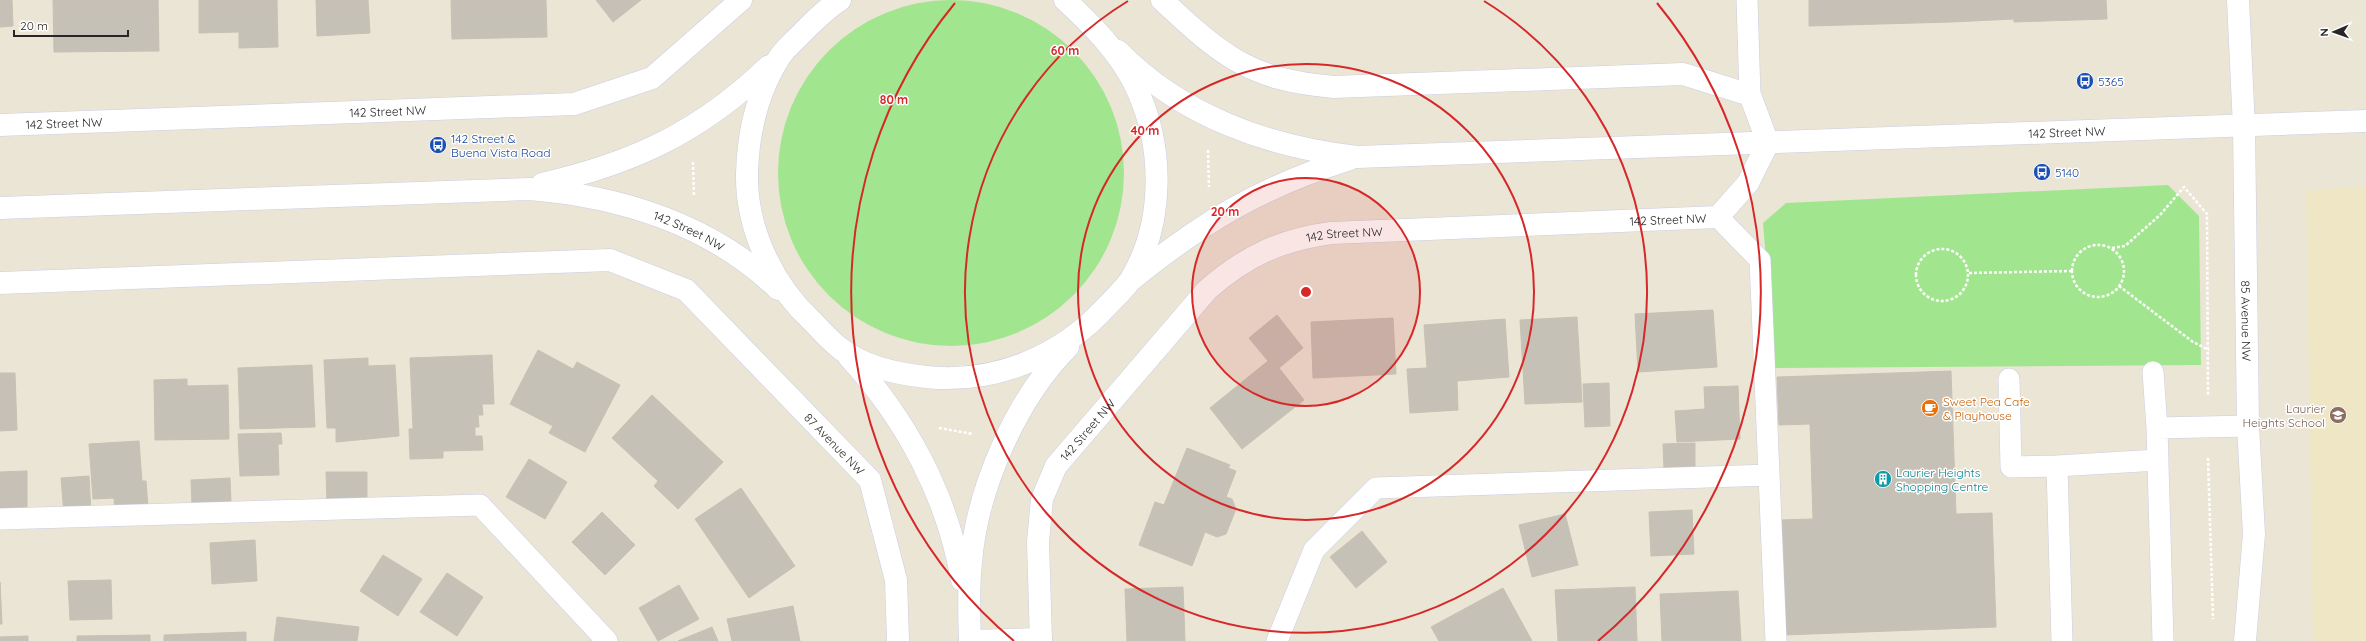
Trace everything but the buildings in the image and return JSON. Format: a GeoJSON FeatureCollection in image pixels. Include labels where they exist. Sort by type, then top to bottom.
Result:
{"type":"FeatureCollection","features":[{"type":"Feature","properties":{"kind":"street","name":"142 Street NW"},"geometry":{"type":"LineString","coordinates":[[0,125],[574,104],[652,78],[741,0]]}},
{"type":"Feature","properties":{"kind":"street"},"geometry":{"type":"LineString","coordinates":[[970,641],[968,601],[972,554],[977,521],[1003,445],[1040,381],[1063,351],[1090,325],[1130,281],[1151,229],[1156,194],[1154,145],[1147,114],[1134,84],[1117,56],[1096,29],[1065,0]]}},
{"type":"Feature","properties":{"kind":"street"},"geometry":{"type":"LineString","coordinates":[[1162,0],[1195,32],[1223,54],[1242,65],[1271,77],[1302,85],[1334,87],[1683,74],[1750,95],[1768,143]]}},
{"type":"Feature","properties":{"kind":"street","name":"85 Avenue NW"},"geometry":{"type":"LineString","coordinates":[[2238,0],[2244,126],[2248,426],[2254,534],[2246,641]]}},
{"type":"Feature","properties":{"kind":"street"},"geometry":{"type":"LineString","coordinates":[[834,3],[780,56],[764,85],[754,117],[748,149],[747,183],[752,217],[762,250],[778,280],[798,308],[867,376],[907,432],[928,471],[945,512],[958,554],[966,597],[970,641]]}},
{"type":"Feature","properties":{"kind":"street","name":"142 Street NW"},"geometry":{"type":"LineString","coordinates":[[1096,29],[1123,56],[1152,81],[1216,120],[1285,145],[1321,153],[1357,157],[2366,121]]}},
{"type":"Feature","properties":{"kind":"street","name":"142 Street NW"},"geometry":{"type":"LineString","coordinates":[[489,191],[540,184],[590,173],[637,155],[683,133],[718,110],[780,56]]}},
{"type":"Feature","properties":{"kind":"street","name":"142 Street NW"},"geometry":{"type":"LineString","coordinates":[[1041,640],[1038,542],[1042,498],[1056,466],[1207,290],[1229,271],[1253,256],[1278,244],[1304,237],[1331,233],[1718,217],[1748,184],[1768,143]]}},
{"type":"Feature","properties":{"kind":"street","name":"142 Street NW"},"geometry":{"type":"LineString","coordinates":[[1130,281],[1174,245],[1223,213],[1272,188],[1311,172],[1357,157]]}},
{"type":"Feature","properties":{"kind":"street","name":"142 Street NW"},"geometry":{"type":"LineString","coordinates":[[0,208],[529,189],[567,192],[605,199],[642,209],[711,240],[742,260],[771,283],[798,308]]}},
{"type":"Feature","properties":{"kind":"street","name":"87 Avenue NW"},"geometry":{"type":"LineString","coordinates":[[0,283],[610,260],[686,290],[870,480],[896,580],[898,641]]}},
{"type":"Feature","properties":{"kind":"street"},"geometry":{"type":"LineString","coordinates":[[843,351],[874,365],[906,374],[941,378],[975,377],[1006,370],[1036,359],[1064,344],[1090,325]]}},
{"type":"Feature","properties":{"kind":"street"},"geometry":{"type":"LineString","coordinates":[[970,641],[1041,640]]}},
{"type":"Feature","properties":{"kind":"lane"},"geometry":{"type":"LineString","coordinates":[[1747,0],[1750,95]]}},
{"type":"Feature","properties":{"kind":"lane"},"geometry":{"type":"LineString","coordinates":[[1718,217],[1760,260],[1776,641]]}},
{"type":"Feature","properties":{"kind":"lane"},"geometry":{"type":"LineString","coordinates":[[2153,372],[2157,428],[2163,641]]}},
{"type":"Feature","properties":{"kind":"lane"},"geometry":{"type":"LineString","coordinates":[[2009,379],[2011,467],[2158,460]]}},
{"type":"Feature","properties":{"kind":"lane"},"geometry":{"type":"LineString","coordinates":[[2157,428],[2248,426]]}},
{"type":"Feature","properties":{"kind":"lane"},"geometry":{"type":"LineString","coordinates":[[2057,466],[2062,641]]}},
{"type":"Feature","properties":{"kind":"lane"},"geometry":{"type":"LineString","coordinates":[[1278,641],[1314,550],[1376,488],[1769,475]]}},
{"type":"Feature","properties":{"kind":"lane"},"geometry":{"type":"LineString","coordinates":[[0,519],[480,505],[607,641]]}},
{"type":"Feature","properties":{"kind":"path"},"geometry":{"type":"LineString","coordinates":[[1216,120],[1208,145],[1209,190],[1223,213]]}},
{"type":"Feature","properties":{"kind":"path"},"geometry":{"type":"LineString","coordinates":[[678,224],[694,199],[693,152],[683,133]]}},
{"type":"Feature","properties":{"kind":"path"},"geometry":{"type":"LineString","coordinates":[[2112,248],[2125,246],[2131,241],[2160,215],[2184,187],[2207,214],[2209,350],[2206,426],[2214,625]]}},
{"type":"Feature","properties":{"kind":"path"},"geometry":{"type":"LineString","coordinates":[[2100,244],[2112,248],[2121,257],[2124,269],[2122,281],[2119,286],[2114,292],[2103,297],[2092,297],[2083,293],[2075,285],[2071,271],[2072,262],[2079,252],[2089,246],[2100,244]]}},
{"type":"Feature","properties":{"kind":"path"},"geometry":{"type":"LineString","coordinates":[[1944,248],[1956,252],[1965,261],[1969,273],[1966,285],[1959,296],[1947,301],[1937,301],[1927,297],[1920,289],[1916,278],[1917,266],[1923,256],[1933,250],[1944,248]]}},
{"type":"Feature","properties":{"kind":"path"},"geometry":{"type":"LineString","coordinates":[[1969,273],[2071,271]]}},
{"type":"Feature","properties":{"kind":"path"},"geometry":{"type":"LineString","coordinates":[[2119,286],[2193,342],[2209,350]]}},
{"type":"Feature","properties":{"kind":"path"},"geometry":{"type":"LineString","coordinates":[[907,432],[934,427],[978,434],[1003,445]]}},
{"type":"Feature","properties":{"kind":"shaded area","name":"Laurier Heights School"},"geometry":{"type":"Polygon","coordinates":[[[2366,187],[2366,641],[2313,641],[2306,190],[2366,187]]]}},
{"type":"Feature","properties":{"kind":"green space"},"geometry":{"type":"Polygon","coordinates":[[[951,0],[985,3],[1001,7],[1033,20],[1061,39],[1085,63],[1104,91],[1117,123],[1121,139],[1124,173],[1121,207],[1117,223],[1104,255],[1085,283],[1061,307],[1033,326],[1001,339],[985,343],[951,346],[917,343],[901,339],[869,326],[841,307],[817,283],[798,255],[785,223],[781,207],[778,173],[781,139],[785,123],[798,91],[817,63],[841,39],[869,20],[901,7],[917,3],[951,0]]]}},
{"type":"Feature","properties":{"kind":"green space"},"geometry":{"type":"Polygon","coordinates":[[[2168,185],[2199,216],[2201,365],[1775,368],[1763,223],[1786,203],[2168,185]]]}},
{"type":"Feature","properties":{"kind":"place","name":"5365"},"geometry":{"type":"Point","coordinates":[2085,81]}},
{"type":"Feature","properties":{"kind":"place","name":"142 Street & Buena Vista Road"},"geometry":{"type":"Point","coordinates":[438,145]}},
{"type":"Feature","properties":{"kind":"place","name":"5140"},"geometry":{"type":"Point","coordinates":[2042,172]}},
{"type":"Feature","properties":{"kind":"place","name":"Sweet Pea Cafe & Playhouse"},"geometry":{"type":"Point","coordinates":[1930,408]}},
{"type":"Feature","properties":{"kind":"place","name":"Laurier Heights School"},"geometry":{"type":"Point","coordinates":[2338,415]}},
{"type":"Feature","properties":{"kind":"place","name":"Laurier Heights Shopping Centre"},"geometry":{"type":"Point","coordinates":[1883,479]}}]}
